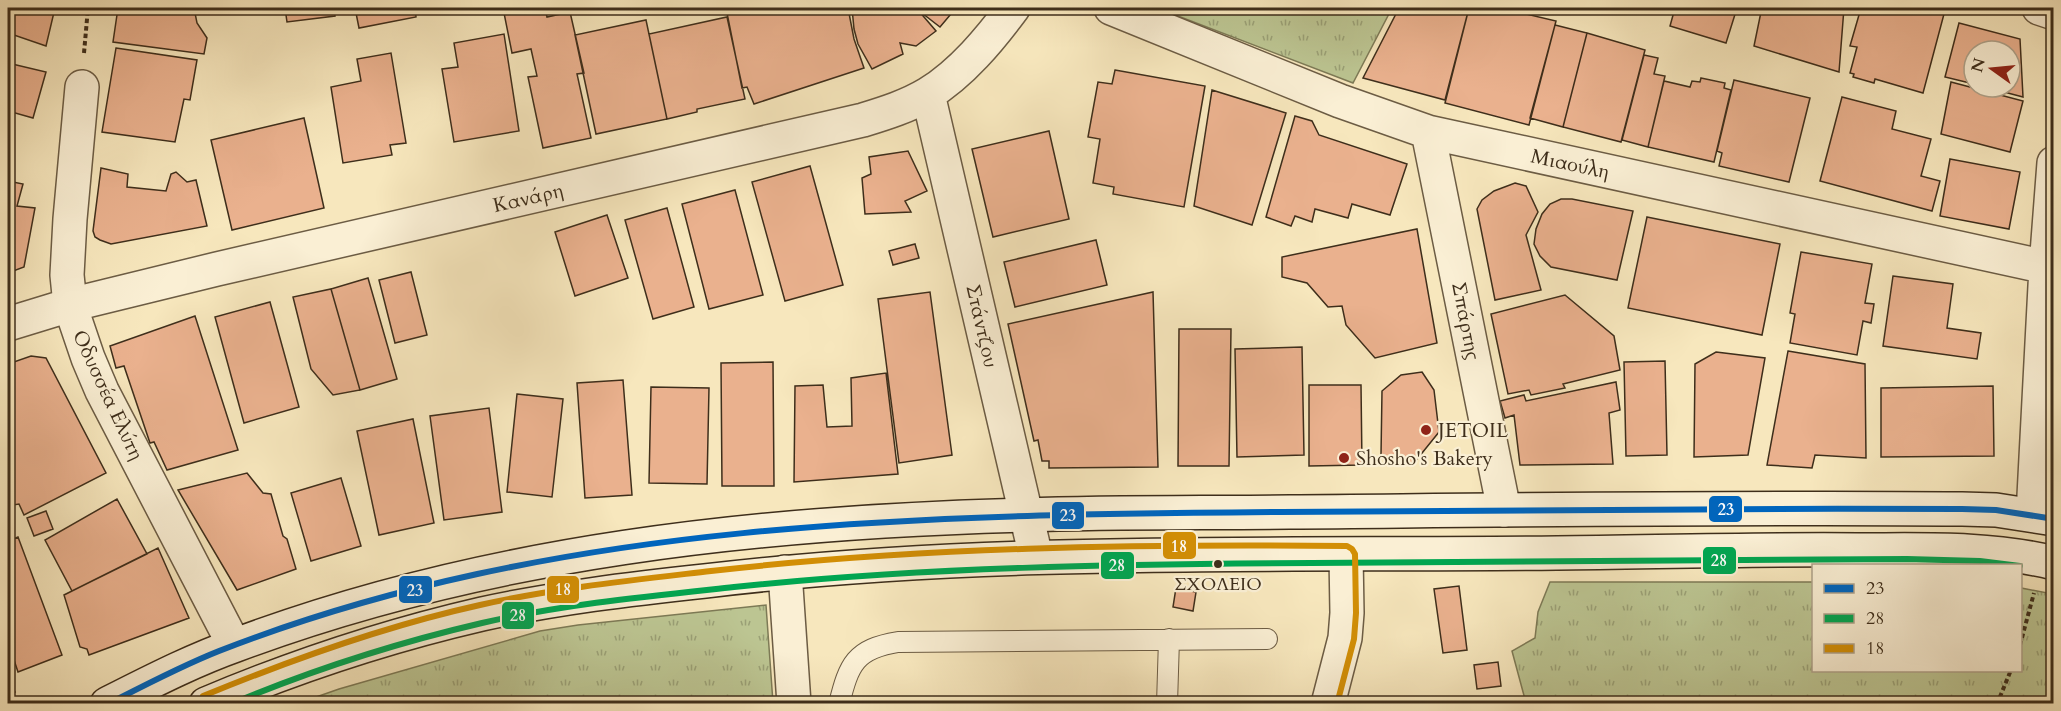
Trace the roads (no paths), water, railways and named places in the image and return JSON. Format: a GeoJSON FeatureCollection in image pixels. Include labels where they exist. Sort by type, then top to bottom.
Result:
{"type":"FeatureCollection","features":[{"type":"Feature","properties":{"kind":"street","name":"Κανάρη"},"geometry":{"type":"LineString","coordinates":[[8,324],[69,305],[217,269],[863,120],[903,107],[928,94],[966,63],[1013,8]]}},
{"type":"Feature","properties":{"kind":"street","name":"Μιαούλη"},"geometry":{"type":"LineString","coordinates":[[1111,8],[1340,101],[1428,132],[2046,267]]}},
{"type":"Feature","properties":{"kind":"street"},"geometry":{"type":"LineString","coordinates":[[2039,8],[2054,13]]}},
{"type":"Feature","properties":{"kind":"street","name":"Οδυσσέα Ελύτη"},"geometry":{"type":"LineString","coordinates":[[82,87],[70,219],[67,275],[69,305],[102,390],[234,645]]}},
{"type":"Feature","properties":{"kind":"street","name":"Στάντζου"},"geometry":{"type":"LineString","coordinates":[[928,94],[1036,557]]}},
{"type":"Feature","properties":{"kind":"street","name":"Σπάρτης"},"geometry":{"type":"LineString","coordinates":[[1428,132],[1504,510]]}},
{"type":"Feature","properties":{"kind":"street"},"geometry":{"type":"LineString","coordinates":[[107,704],[191,662],[234,645],[285,627],[421,586],[481,572],[588,553],[782,529],[920,519],[1027,515],[1504,510],[1962,509],[1996,510],[2043,517],[2046,267],[2054,163]]}},
{"type":"Feature","properties":{"kind":"street"},"geometry":{"type":"LineString","coordinates":[[206,704],[324,658],[395,636],[484,614],[598,594],[785,572],[1099,555],[1945,550],[2002,554],[2047,562]]}},
{"type":"Feature","properties":{"kind":"street"},"geometry":{"type":"LineString","coordinates":[[1328,704],[1345,638],[1346,555]]}},
{"type":"Feature","properties":{"kind":"street"},"geometry":{"type":"LineString","coordinates":[[785,572],[794,704]]}},
{"type":"Feature","properties":{"kind":"lane"},"geometry":{"type":"LineString","coordinates":[[1167,704],[1170,639]]}},
{"type":"Feature","properties":{"kind":"lane"},"geometry":{"type":"LineString","coordinates":[[839,704],[851,668],[859,657],[871,648],[884,644],[898,642],[1268,639]]}},
{"type":"Feature","properties":{"kind":"place","name":"JETOIL"},"geometry":{"type":"Point","coordinates":[1426,430]}},
{"type":"Feature","properties":{"kind":"place","name":"Shosho's Bakery"},"geometry":{"type":"Point","coordinates":[1344,458]}},
{"type":"Feature","properties":{"kind":"place","name":"ΣΧΟΛΕΙΟ"},"geometry":{"type":"Point","coordinates":[1218,564]}}]}
